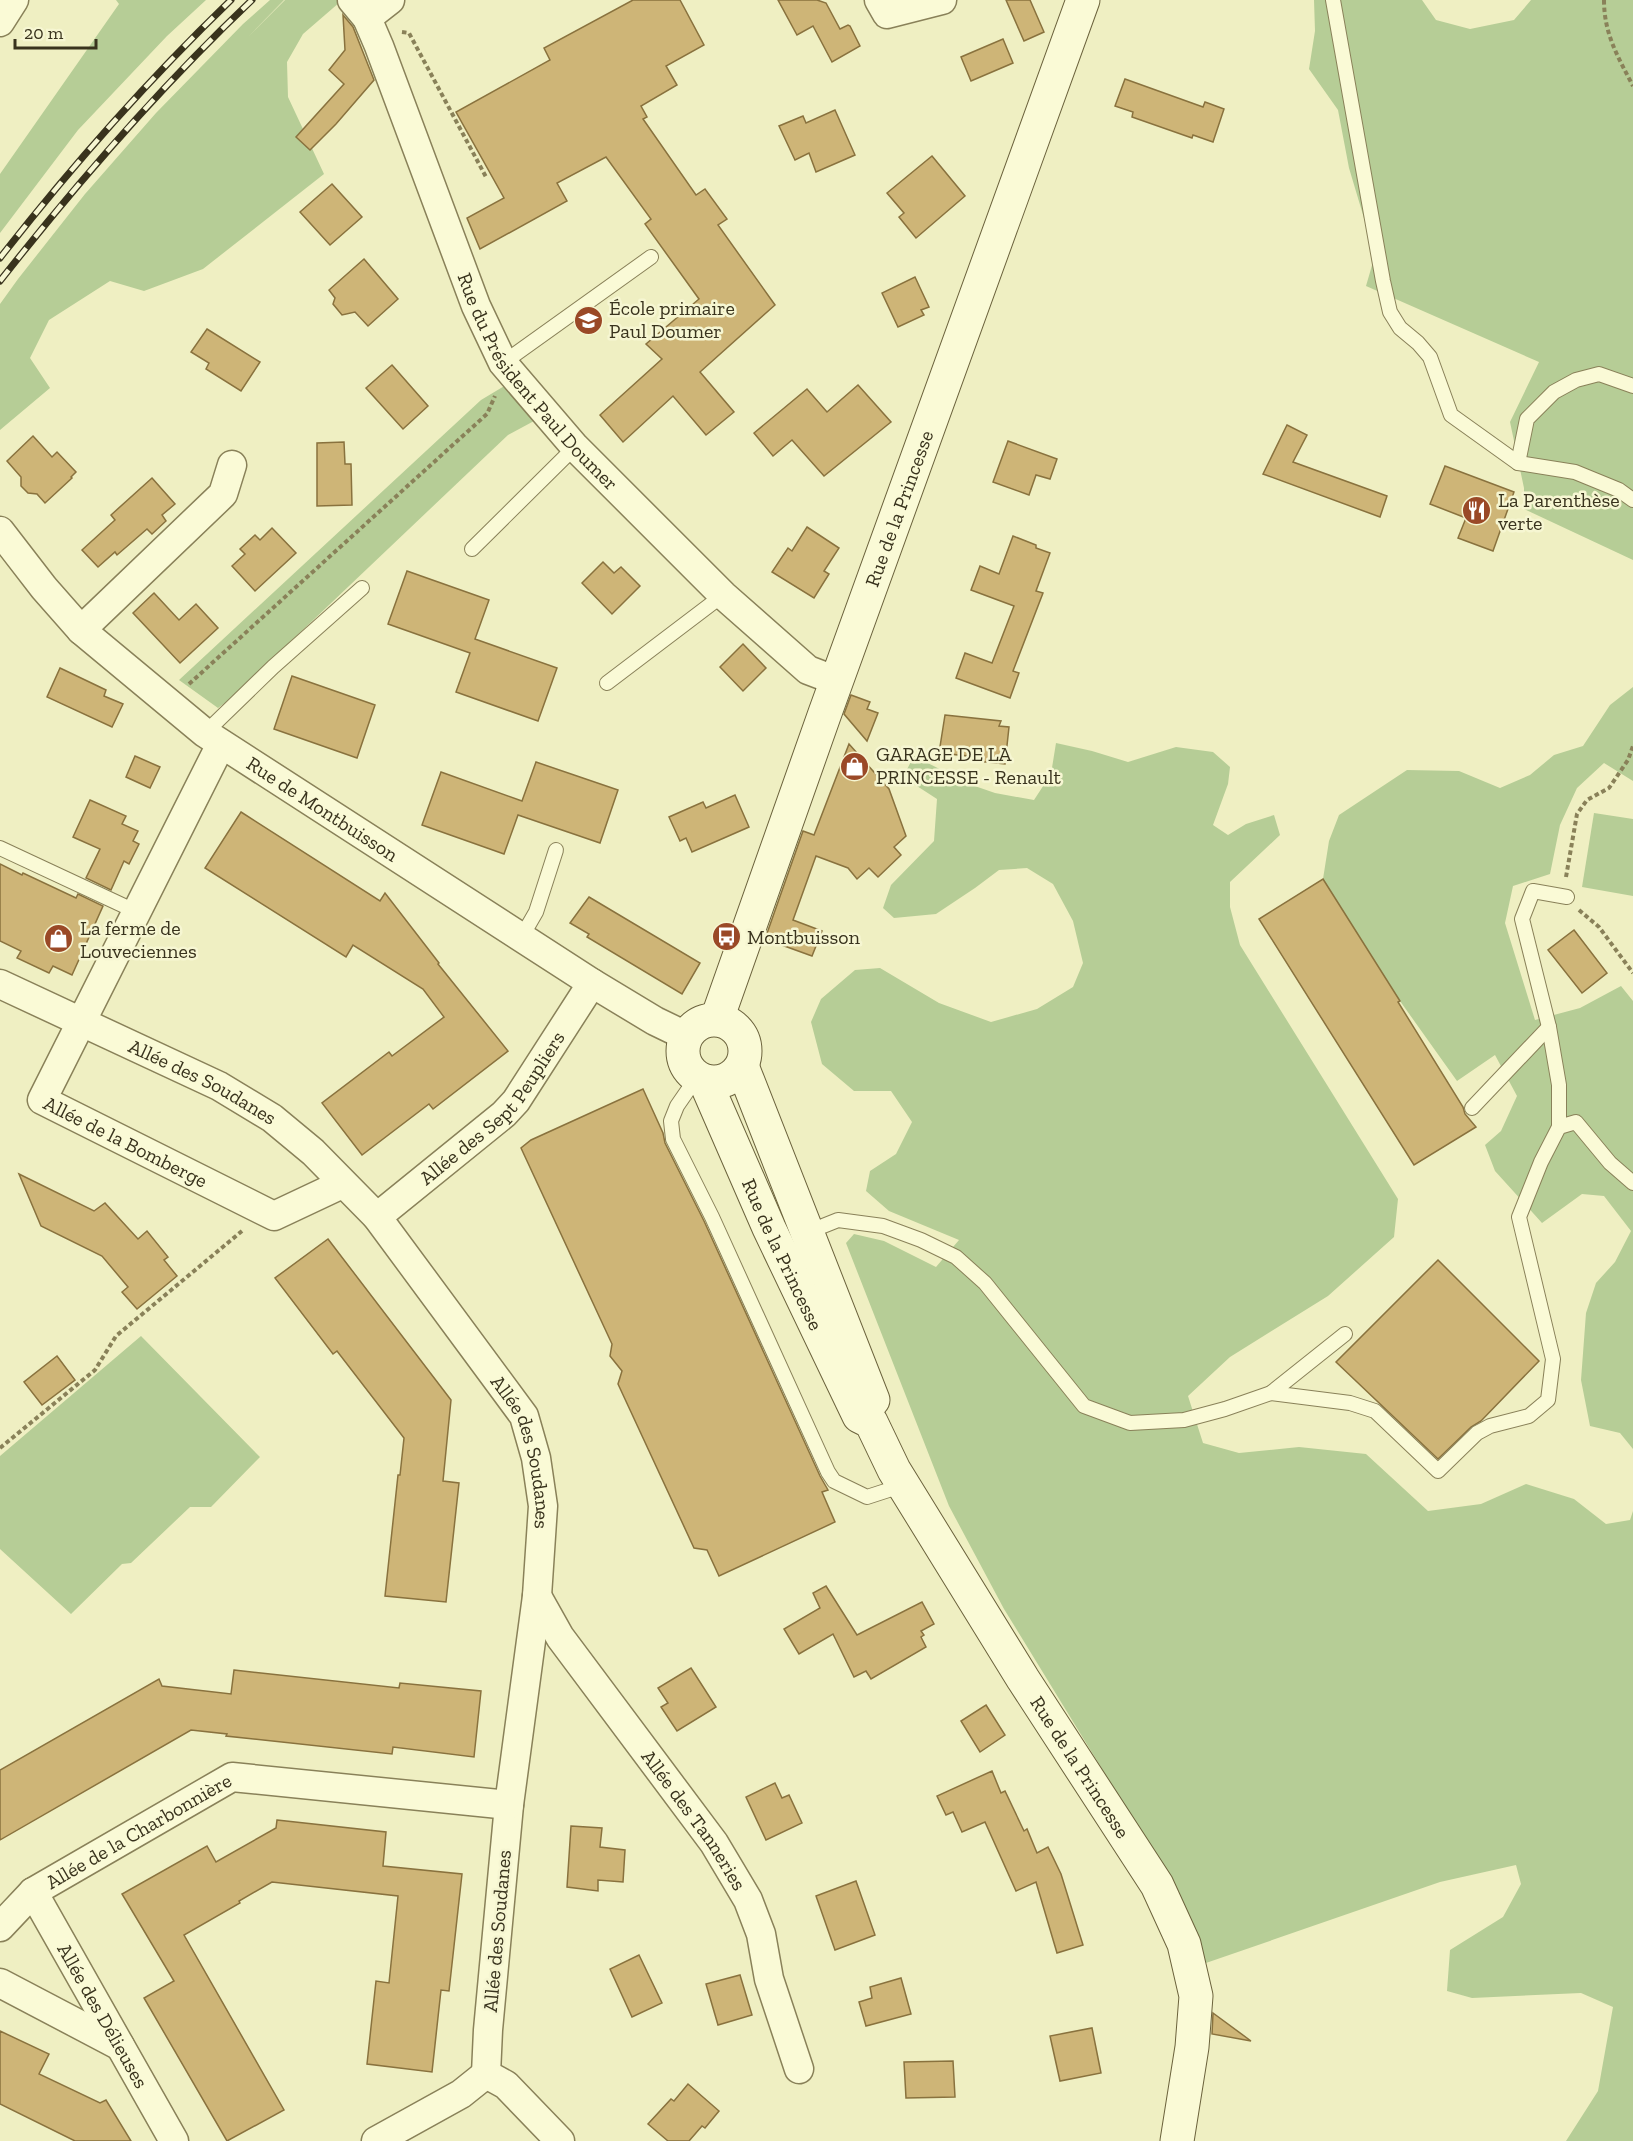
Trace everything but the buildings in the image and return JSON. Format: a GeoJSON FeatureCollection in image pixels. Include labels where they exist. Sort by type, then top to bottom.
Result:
{"type":"FeatureCollection","features":[{"type":"Feature","properties":{"kind":"street"},"geometry":{"type":"LineString","coordinates":[[0,22],[14,0]]}},
{"type":"Feature","properties":{"kind":"street"},"geometry":{"type":"LineString","coordinates":[[364,16],[390,0]]}},
{"type":"Feature","properties":{"kind":"street"},"geometry":{"type":"LineString","coordinates":[[879,0],[887,14],[942,0]]}},
{"type":"Feature","properties":{"kind":"street","name":"Rue de la Princesse"},"geometry":{"type":"LineString","coordinates":[[717,1019],[1083,0]]}},
{"type":"Feature","properties":{"kind":"street","name":"Rue du Président Paul Doumer"},"geometry":{"type":"LineString","coordinates":[[364,16],[476,306],[503,363],[575,447],[723,595],[808,670],[837,681]]}},
{"type":"Feature","properties":{"kind":"street"},"geometry":{"type":"LineString","coordinates":[[81,630],[223,494],[232,465]]}},
{"type":"Feature","properties":{"kind":"street","name":"Rue de Montbuisson"},"geometry":{"type":"LineString","coordinates":[[0,531],[44,588],[81,630],[213,738],[592,983],[655,1021],[686,1036]]}},
{"type":"Feature","properties":{"kind":"street","name":"Allée de la Bomberge"},"geometry":{"type":"LineString","coordinates":[[213,738],[135,911],[42,1100],[266,1212]]}},
{"type":"Feature","properties":{"kind":"street","name":"Allée des Sept Peupliers"},"geometry":{"type":"LineString","coordinates":[[377,1217],[504,1114],[516,1101],[592,983]]}},
{"type":"Feature","properties":{"kind":"street","name":"Allée des Soudanes"},"geometry":{"type":"LineString","coordinates":[[0,984],[219,1086],[272,1118],[313,1152],[377,1217],[524,1416],[536,1458],[543,1506],[537,1596],[509,1805],[486,2074]]}},
{"type":"Feature","properties":{"kind":"street"},"geometry":{"type":"LineString","coordinates":[[717,1019],[736,1028],[745,1046],[742,1066],[730,1078],[722,1081],[701,1079],[690,1071],[683,1054],[686,1036],[699,1023],[717,1019]]}},
{"type":"Feature","properties":{"kind":"street","name":"Rue de la Princesse"},"geometry":{"type":"LineString","coordinates":[[742,1066],[875,1405],[871,1422]]}},
{"type":"Feature","properties":{"kind":"street","name":"Rue de la Princesse"},"geometry":{"type":"LineString","coordinates":[[701,1079],[859,1416],[871,1422],[894,1470],[1023,1679],[1156,1885],[1184,1944],[1196,1996],[1192,2047],[1178,2141]]}},
{"type":"Feature","properties":{"kind":"street"},"geometry":{"type":"LineString","coordinates":[[750,1184],[783,1171]]}},
{"type":"Feature","properties":{"kind":"street"},"geometry":{"type":"LineString","coordinates":[[266,1212],[274,1216],[342,1184]]}},
{"type":"Feature","properties":{"kind":"street","name":"Allée des Tanneries"},"geometry":{"type":"LineString","coordinates":[[537,1596],[560,1637],[714,1843],[748,1900],[799,2069]]}},
{"type":"Feature","properties":{"kind":"street","name":"Allée de la Charbonnière"},"geometry":{"type":"LineString","coordinates":[[0,1927],[33,1892],[232,1777],[509,1805]]}},
{"type":"Feature","properties":{"kind":"street","name":"Allée des Délieuses"},"geometry":{"type":"LineString","coordinates":[[33,1892],[174,2141]]}},
{"type":"Feature","properties":{"kind":"street"},"geometry":{"type":"LineString","coordinates":[[0,1983],[120,2046]]}},
{"type":"Feature","properties":{"kind":"street"},"geometry":{"type":"LineString","coordinates":[[376,2141],[461,2094],[486,2074],[506,2085],[560,2141]]}},
{"type":"Feature","properties":{"kind":"lane"},"geometry":{"type":"LineString","coordinates":[[1333,0],[1390,312],[1400,328],[1430,357],[1451,415],[1518,463],[1575,472],[1619,490],[1633,500]]}},
{"type":"Feature","properties":{"kind":"lane"},"geometry":{"type":"LineString","coordinates":[[503,363],[651,257]]}},
{"type":"Feature","properties":{"kind":"lane"},"geometry":{"type":"LineString","coordinates":[[1518,463],[1527,419],[1554,392],[1576,380],[1599,374],[1633,386]]}},
{"type":"Feature","properties":{"kind":"lane"},"geometry":{"type":"LineString","coordinates":[[472,549],[575,447]]}},
{"type":"Feature","properties":{"kind":"lane"},"geometry":{"type":"LineString","coordinates":[[213,738],[273,667],[362,588]]}},
{"type":"Feature","properties":{"kind":"lane"},"geometry":{"type":"LineString","coordinates":[[608,683],[723,595]]}},
{"type":"Feature","properties":{"kind":"lane"},"geometry":{"type":"LineString","coordinates":[[0,848],[135,911]]}},
{"type":"Feature","properties":{"kind":"lane"},"geometry":{"type":"LineString","coordinates":[[521,938],[536,912],[556,850]]}},
{"type":"Feature","properties":{"kind":"lane"},"geometry":{"type":"LineString","coordinates":[[1271,1393],[1350,1403],[1375,1411],[1438,1471],[1478,1433],[1490,1426],[1529,1416],[1548,1400],[1553,1359],[1519,1217],[1541,1162],[1559,1127],[1559,1085],[1549,1028],[1522,919],[1533,891],[1567,897]]}},
{"type":"Feature","properties":{"kind":"lane"},"geometry":{"type":"LineString","coordinates":[[1472,1108],[1549,1028]]}},
{"type":"Feature","properties":{"kind":"lane"},"geometry":{"type":"LineString","coordinates":[[701,1079],[677,1106],[671,1121],[673,1139],[712,1217],[828,1472],[834,1481],[867,1497],[905,1485]]}},
{"type":"Feature","properties":{"kind":"lane"},"geometry":{"type":"LineString","coordinates":[[1559,1127],[1576,1122],[1610,1163],[1633,1183]]}},
{"type":"Feature","properties":{"kind":"lane"},"geometry":{"type":"LineString","coordinates":[[808,1232],[838,1220],[883,1226],[921,1240],[956,1257],[985,1283],[1084,1406],[1130,1423],[1184,1420],[1271,1393],[1345,1334]]}},
{"type":"Feature","properties":{"kind":"path"},"geometry":{"type":"LineString","coordinates":[[1604,0],[1604,19],[1613,48],[1633,86]]}},
{"type":"Feature","properties":{"kind":"path"},"geometry":{"type":"LineString","coordinates":[[364,16],[409,33],[486,177]]}},
{"type":"Feature","properties":{"kind":"path"},"geometry":{"type":"LineString","coordinates":[[168,702],[487,414],[497,390],[503,363]]}},
{"type":"Feature","properties":{"kind":"path"},"geometry":{"type":"LineString","coordinates":[[1633,746],[1628,760],[1609,788],[1587,801],[1577,814],[1564,886],[1567,897],[1599,927],[1633,973]]}},
{"type":"Feature","properties":{"kind":"path"},"geometry":{"type":"LineString","coordinates":[[0,1448],[95,1371],[116,1336],[266,1212]]}},
{"type":"Feature","properties":{"kind":"green space"},"geometry":{"type":"Polygon","coordinates":[[[116,0],[206,0],[167,36],[78,130],[0,233],[0,174],[119,4],[116,0]]]}},
{"type":"Feature","properties":{"kind":"green space"},"geometry":{"type":"Polygon","coordinates":[[[270,0],[284,0],[248,37],[285,0],[338,0],[340,2],[303,34],[287,62],[288,97],[324,174],[203,269],[144,291],[110,281],[49,320],[30,358],[50,388],[0,430],[0,304],[85,194],[156,113],[243,24],[270,0]]]}},
{"type":"Feature","properties":{"kind":"green space"},"geometry":{"type":"Polygon","coordinates":[[[1314,0],[1422,0],[1436,20],[1470,29],[1514,20],[1531,0],[1633,0],[1633,560],[1524,509],[1524,488],[1510,422],[1539,362],[1366,286],[1375,255],[1349,168],[1338,110],[1309,69],[1315,31],[1314,0]]]}},
{"type":"Feature","properties":{"kind":"green space"},"geometry":{"type":"Polygon","coordinates":[[[506,385],[534,421],[508,435],[230,699],[218,708],[179,680],[481,400],[506,385]]]}},
{"type":"Feature","properties":{"kind":"green space"},"geometry":{"type":"Polygon","coordinates":[[[1633,687],[1633,781],[1604,763],[1577,788],[1560,825],[1550,874],[1513,886],[1505,923],[1535,1020],[1580,1008],[1621,986],[1633,1001],[1633,1449],[1620,1433],[1590,1426],[1581,1380],[1586,1313],[1596,1283],[1615,1262],[1631,1231],[1604,1196],[1582,1194],[1542,1223],[1495,1171],[1485,1145],[1501,1131],[1517,1096],[1495,1055],[1457,1081],[1400,1001],[1323,879],[1329,841],[1339,815],[1407,770],[1459,771],[1500,788],[1530,775],[1554,755],[1583,746],[1610,705],[1633,687]]]}},
{"type":"Feature","properties":{"kind":"green space"},"geometry":{"type":"Polygon","coordinates":[[[1056,743],[1128,762],[1176,747],[1213,752],[1230,767],[1228,784],[1213,825],[1228,835],[1246,824],[1274,815],[1280,835],[1230,882],[1230,907],[1240,945],[1398,1199],[1394,1237],[1328,1296],[1230,1357],[1188,1396],[1203,1443],[1239,1453],[1299,1447],[1366,1454],[1428,1511],[1481,1504],[1526,1484],[1574,1499],[1606,1524],[1630,1520],[1633,1511],[1633,2141],[1566,2141],[1598,2091],[1613,2007],[1581,1993],[1472,1998],[1447,1991],[1450,1950],[1503,1917],[1521,1884],[1516,1865],[1440,1882],[1203,1964],[1178,1893],[1004,1609],[949,1506],[846,1243],[854,1234],[884,1241],[936,1267],[959,1240],[889,1211],[866,1191],[870,1171],[896,1154],[912,1122],[891,1091],[854,1091],[822,1064],[811,1022],[821,999],[855,970],[880,968],[939,1003],[991,1022],[1037,1009],[1073,987],[1083,963],[1073,921],[1053,884],[1027,868],[999,870],[936,914],[894,918],[883,908],[891,885],[934,841],[937,799],[903,777],[914,756],[969,784],[995,793],[1034,800],[1051,774],[1056,743]]]}},
{"type":"Feature","properties":{"kind":"green space"},"geometry":{"type":"Polygon","coordinates":[[[1594,813],[1633,819],[1633,896],[1582,887],[1594,813]]]}},
{"type":"Feature","properties":{"kind":"green space"},"geometry":{"type":"Polygon","coordinates":[[[141,1336],[260,1457],[211,1507],[190,1507],[131,1563],[122,1564],[71,1614],[0,1549],[0,1456],[141,1336]]]}},
{"type":"Feature","properties":{"kind":"railway"},"geometry":{"type":"LineString","coordinates":[[0,258],[111,125],[231,0]]}},
{"type":"Feature","properties":{"kind":"railway"},"geometry":{"type":"LineString","coordinates":[[0,281],[59,208],[152,101],[252,0]]}},
{"type":"Feature","properties":{"kind":"place","name":"École primaire Paul Doumer"},"geometry":{"type":"Point","coordinates":[588,320]}},
{"type":"Feature","properties":{"kind":"place","name":"La Parenthèse verte"},"geometry":{"type":"Point","coordinates":[1477,511]}},
{"type":"Feature","properties":{"kind":"place","name":"GARAGE DE LA PRINCESSE - Renault"},"geometry":{"type":"Point","coordinates":[855,766]}},
{"type":"Feature","properties":{"kind":"place","name":"Montbuisson"},"geometry":{"type":"Point","coordinates":[726,937]}},
{"type":"Feature","properties":{"kind":"place","name":"La ferme de Louveciennes"},"geometry":{"type":"Point","coordinates":[59,939]}}]}
